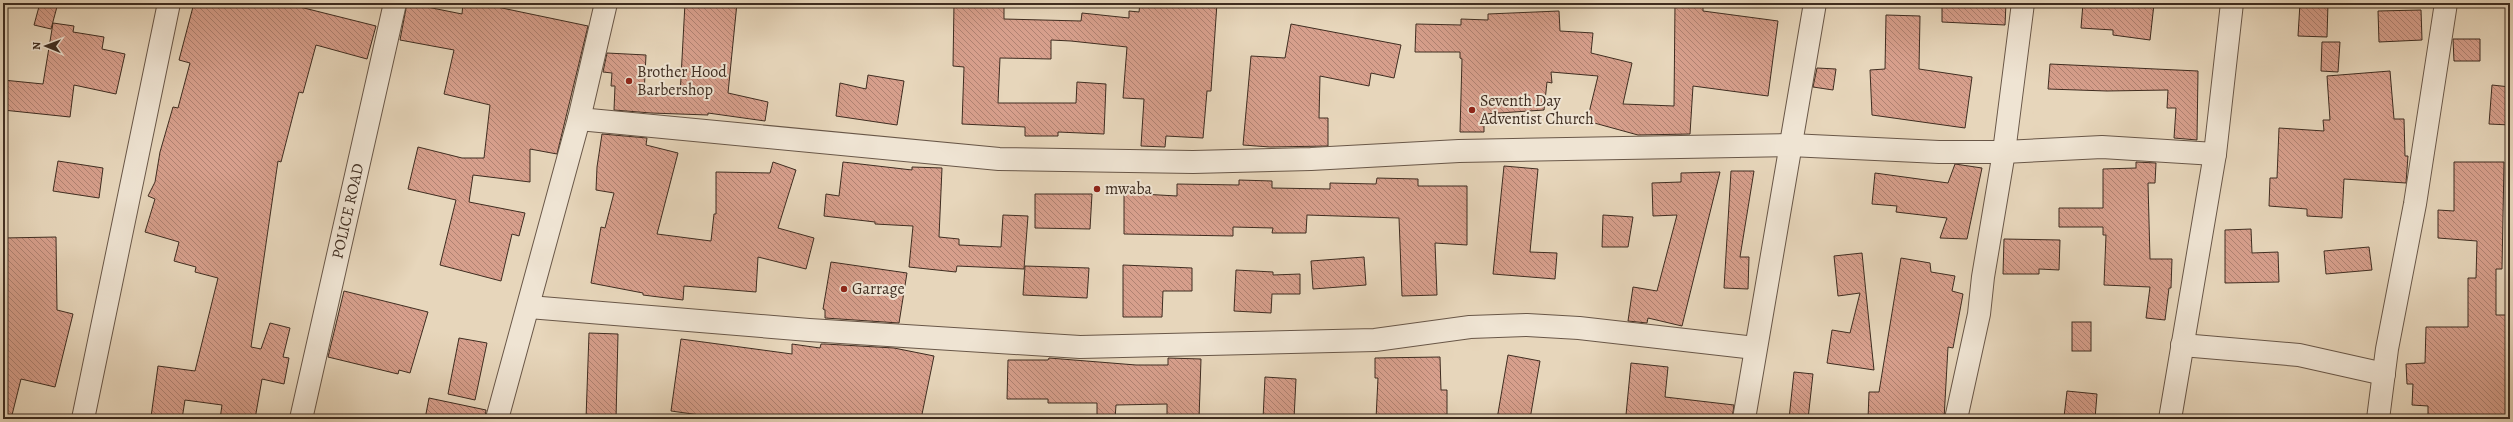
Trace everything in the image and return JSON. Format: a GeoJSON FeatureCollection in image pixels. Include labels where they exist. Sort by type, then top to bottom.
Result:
{"type":"FeatureCollection","features":[{"type":"Feature","properties":{"kind":"street"},"geometry":{"type":"LineString","coordinates":[[83,419],[169,3]]}},
{"type":"Feature","properties":{"kind":"street","name":"POLICE ROAD"},"geometry":{"type":"LineString","coordinates":[[301,419],[394,3]]}},
{"type":"Feature","properties":{"kind":"street"},"geometry":{"type":"LineString","coordinates":[[497,419],[579,119],[606,3]]}},
{"type":"Feature","properties":{"kind":"street"},"geometry":{"type":"LineString","coordinates":[[1744,419],[1815,3]]}},
{"type":"Feature","properties":{"kind":"street"},"geometry":{"type":"LineString","coordinates":[[1956,419],[1979,314],[1983,277],[2004,152],[2023,3]]}},
{"type":"Feature","properties":{"kind":"street"},"geometry":{"type":"LineString","coordinates":[[2170,419],[2215,154],[2232,3]]}},
{"type":"Feature","properties":{"kind":"street"},"geometry":{"type":"LineString","coordinates":[[2378,419],[2384,374],[2415,204],[2446,3]]}},
{"type":"Feature","properties":{"kind":"street"},"geometry":{"type":"LineString","coordinates":[[579,119],[1006,159],[1193,162],[1311,159],[1459,151],[1790,145],[1939,152],[2004,152],[2102,147],[2215,154]]}},
{"type":"Feature","properties":{"kind":"street"},"geometry":{"type":"LineString","coordinates":[[529,306],[809,330],[1080,347],[1375,340],[1470,327],[1527,325],[1579,328],[1756,348]]}},
{"type":"Feature","properties":{"kind":"street"},"geometry":{"type":"LineString","coordinates":[[2182,345],[2299,355],[2384,374]]}},
{"type":"Feature","properties":{"kind":"building"},"geometry":{"type":"Polygon","coordinates":[[[40,3],[58,3],[51,29],[34,25],[40,3]]]}},
{"type":"Feature","properties":{"kind":"building"},"geometry":{"type":"Polygon","coordinates":[[[194,3],[284,3],[376,26],[367,59],[316,45],[303,93],[299,92],[281,162],[278,161],[251,347],[261,349],[270,323],[290,328],[283,357],[289,358],[284,384],[262,379],[255,419],[220,419],[222,405],[185,400],[182,419],[151,417],[158,366],[195,371],[218,278],[195,272],[196,267],[174,261],[179,242],[145,232],[155,199],[148,196],[155,182],[160,152],[173,107],[178,108],[190,63],[179,60],[194,3]]]}},
{"type":"Feature","properties":{"kind":"building"},"geometry":{"type":"Polygon","coordinates":[[[407,3],[462,14],[463,3],[478,3],[588,26],[557,154],[530,149],[530,182],[473,175],[469,202],[525,213],[519,236],[512,234],[501,281],[440,265],[456,200],[408,189],[418,147],[462,158],[484,158],[490,105],[444,94],[454,50],[400,40],[407,3]]]}},
{"type":"Feature","properties":{"kind":"building"},"geometry":{"type":"Polygon","coordinates":[[[685,3],[737,3],[728,93],[768,102],[765,121],[708,113],[708,115],[614,110],[615,86],[611,86],[612,73],[603,72],[607,53],[646,55],[644,94],[680,96],[685,3]]]}},
{"type":"Feature","properties":{"kind":"building"},"geometry":{"type":"Polygon","coordinates":[[[954,3],[1004,3],[1004,19],[1081,21],[1082,13],[1129,18],[1129,11],[1139,12],[1140,3],[1217,3],[1211,91],[1207,91],[1203,138],[1166,136],[1165,147],[1141,146],[1144,99],[1123,98],[1127,47],[1071,41],[1051,40],[1051,59],[1000,58],[998,103],[1076,103],[1077,82],[1106,84],[1104,134],[1058,132],[1058,136],[1025,136],[1025,127],[962,124],[964,67],[953,66],[954,3]]]}},
{"type":"Feature","properties":{"kind":"building"},"geometry":{"type":"Polygon","coordinates":[[[1675,3],[1703,4],[1703,11],[1778,21],[1768,96],[1693,86],[1690,134],[1638,135],[1587,121],[1598,76],[1551,72],[1552,83],[1547,82],[1544,110],[1484,114],[1484,132],[1460,132],[1462,59],[1460,58],[1460,52],[1415,52],[1416,24],[1461,25],[1461,19],[1488,20],[1488,14],[1559,11],[1560,31],[1593,33],[1591,53],[1632,63],[1623,104],[1674,106],[1675,3]]]}},
{"type":"Feature","properties":{"kind":"building"},"geometry":{"type":"Polygon","coordinates":[[[1942,3],[2006,3],[2005,25],[1942,22],[1942,3]]]}},
{"type":"Feature","properties":{"kind":"building"},"geometry":{"type":"Polygon","coordinates":[[[2083,3],[2154,4],[2150,40],[2113,35],[2113,30],[2081,28],[2083,3]]]}},
{"type":"Feature","properties":{"kind":"building"},"geometry":{"type":"Polygon","coordinates":[[[2300,3],[2328,3],[2327,37],[2298,36],[2300,3]]]}},
{"type":"Feature","properties":{"kind":"building"},"geometry":{"type":"Polygon","coordinates":[[[2421,10],[2422,40],[2379,42],[2378,11],[2421,10]]]}},
{"type":"Feature","properties":{"kind":"building"},"geometry":{"type":"Polygon","coordinates":[[[1886,15],[1920,16],[1919,69],[1972,77],[1965,128],[1872,115],[1870,70],[1885,69],[1886,15]]]}},
{"type":"Feature","properties":{"kind":"building"},"geometry":{"type":"Polygon","coordinates":[[[53,23],[74,26],[73,32],[104,37],[102,49],[125,54],[116,94],[74,85],[70,117],[3,110],[3,80],[43,84],[53,23]]]}},
{"type":"Feature","properties":{"kind":"building"},"geometry":{"type":"Polygon","coordinates":[[[1291,24],[1401,45],[1394,78],[1371,73],[1369,86],[1320,76],[1319,118],[1328,118],[1328,146],[1270,147],[1243,145],[1251,56],[1285,58],[1291,24]]]}},
{"type":"Feature","properties":{"kind":"building"},"geometry":{"type":"Polygon","coordinates":[[[2453,39],[2480,39],[2480,61],[2454,61],[2453,39]]]}},
{"type":"Feature","properties":{"kind":"building"},"geometry":{"type":"Polygon","coordinates":[[[2322,42],[2340,42],[2338,72],[2321,71],[2322,42]]]}},
{"type":"Feature","properties":{"kind":"building"},"geometry":{"type":"Polygon","coordinates":[[[2050,64],[2198,71],[2197,140],[2174,138],[2176,108],[2167,108],[2168,90],[2107,91],[2048,89],[2050,64]]]}},
{"type":"Feature","properties":{"kind":"building"},"geometry":{"type":"Polygon","coordinates":[[[1817,68],[1836,69],[1833,90],[1813,87],[1817,68]]]}},
{"type":"Feature","properties":{"kind":"building"},"geometry":{"type":"Polygon","coordinates":[[[2390,71],[2394,119],[2404,119],[2405,156],[2408,156],[2406,183],[2344,179],[2342,218],[2307,216],[2307,209],[2269,206],[2270,178],[2277,178],[2279,128],[2324,131],[2323,120],[2330,120],[2327,76],[2390,71]]]}},
{"type":"Feature","properties":{"kind":"building"},"geometry":{"type":"Polygon","coordinates":[[[868,75],[904,81],[897,125],[836,116],[840,83],[866,89],[868,75]]]}},
{"type":"Feature","properties":{"kind":"building"},"geometry":{"type":"Polygon","coordinates":[[[2492,85],[2510,87],[2510,125],[2489,124],[2492,85]]]}},
{"type":"Feature","properties":{"kind":"building"},"geometry":{"type":"Polygon","coordinates":[[[602,134],[647,138],[646,145],[678,153],[657,234],[711,241],[714,214],[716,214],[716,172],[770,173],[773,162],[796,170],[778,228],[814,238],[806,269],[758,257],[756,292],[684,286],[683,300],[643,295],[643,293],[591,283],[601,227],[605,228],[614,193],[596,190],[597,167],[602,134]]]}},
{"type":"Feature","properties":{"kind":"building"},"geometry":{"type":"Polygon","coordinates":[[[58,161],[103,168],[99,198],[53,191],[58,161]]]}},
{"type":"Feature","properties":{"kind":"building"},"geometry":{"type":"Polygon","coordinates":[[[843,162],[912,170],[912,167],[942,168],[939,237],[959,239],[959,245],[1001,247],[1003,215],[1028,216],[1024,269],[957,266],[956,272],[909,267],[913,226],[875,224],[875,222],[824,216],[826,194],[839,196],[843,162]]]}},
{"type":"Feature","properties":{"kind":"building"},"geometry":{"type":"Polygon","coordinates":[[[2136,162],[2156,163],[2155,183],[2148,183],[2150,259],[2172,259],[2171,288],[2169,288],[2165,320],[2146,318],[2150,287],[2104,285],[2106,235],[2103,235],[2103,227],[2059,227],[2059,208],[2103,208],[2103,169],[2136,168],[2136,162]]]}},
{"type":"Feature","properties":{"kind":"building"},"geometry":{"type":"Polygon","coordinates":[[[2454,162],[2504,162],[2502,269],[2496,269],[2496,315],[2510,315],[2510,419],[2428,419],[2428,406],[2412,405],[2413,384],[2407,384],[2406,364],[2425,363],[2426,327],[2468,327],[2468,278],[2476,278],[2477,241],[2438,238],[2438,210],[2454,211],[2454,162]]]}},
{"type":"Feature","properties":{"kind":"building"},"geometry":{"type":"Polygon","coordinates":[[[1955,164],[1982,168],[1967,239],[1940,238],[1947,218],[1896,212],[1897,206],[1872,204],[1875,173],[1948,183],[1955,164]]]}},
{"type":"Feature","properties":{"kind":"building"},"geometry":{"type":"Polygon","coordinates":[[[1504,166],[1538,169],[1530,252],[1557,253],[1555,279],[1493,274],[1504,166]]]}},
{"type":"Feature","properties":{"kind":"building"},"geometry":{"type":"Polygon","coordinates":[[[1731,171],[1754,171],[1740,257],[1749,257],[1748,289],[1724,288],[1731,171]]]}},
{"type":"Feature","properties":{"kind":"building"},"geometry":{"type":"Polygon","coordinates":[[[1720,172],[1682,326],[1648,318],[1647,323],[1628,321],[1633,287],[1657,291],[1677,215],[1653,216],[1652,183],[1681,182],[1681,173],[1720,172]]]}},
{"type":"Feature","properties":{"kind":"building"},"geometry":{"type":"Polygon","coordinates":[[[1377,178],[1418,179],[1418,186],[1467,186],[1467,245],[1435,243],[1437,295],[1402,296],[1399,218],[1307,215],[1306,233],[1272,233],[1273,228],[1233,227],[1233,236],[1124,234],[1124,193],[1177,196],[1177,184],[1239,185],[1239,180],[1272,181],[1272,188],[1330,189],[1330,183],[1376,184],[1377,178]]]}},
{"type":"Feature","properties":{"kind":"building"},"geometry":{"type":"Polygon","coordinates":[[[1035,194],[1092,194],[1090,229],[1035,228],[1035,194]]]}},
{"type":"Feature","properties":{"kind":"building"},"geometry":{"type":"Polygon","coordinates":[[[1603,215],[1633,217],[1628,247],[1602,247],[1603,215]]]}},
{"type":"Feature","properties":{"kind":"building"},"geometry":{"type":"Polygon","coordinates":[[[2251,229],[2252,253],[2278,252],[2279,282],[2225,283],[2225,230],[2251,229]]]}},
{"type":"Feature","properties":{"kind":"building"},"geometry":{"type":"Polygon","coordinates":[[[56,237],[57,310],[73,314],[55,387],[21,379],[11,419],[3,419],[3,238],[56,237]]]}},
{"type":"Feature","properties":{"kind":"building"},"geometry":{"type":"Polygon","coordinates":[[[2004,239],[2060,240],[2059,270],[2039,269],[2039,274],[2003,274],[2004,239]]]}},
{"type":"Feature","properties":{"kind":"building"},"geometry":{"type":"Polygon","coordinates":[[[2369,247],[2372,270],[2326,274],[2324,251],[2369,247]]]}},
{"type":"Feature","properties":{"kind":"building"},"geometry":{"type":"Polygon","coordinates":[[[1862,253],[1874,370],[1827,363],[1832,330],[1850,333],[1860,293],[1838,296],[1834,256],[1862,253]]]}},
{"type":"Feature","properties":{"kind":"building"},"geometry":{"type":"Polygon","coordinates":[[[1364,257],[1366,285],[1313,289],[1311,261],[1364,257]]]}},
{"type":"Feature","properties":{"kind":"building"},"geometry":{"type":"Polygon","coordinates":[[[1901,258],[1930,263],[1931,272],[1955,276],[1952,291],[1963,294],[1953,348],[1948,347],[1944,419],[1868,419],[1869,392],[1879,392],[1901,258]]]}},
{"type":"Feature","properties":{"kind":"building"},"geometry":{"type":"Polygon","coordinates":[[[831,262],[907,273],[899,323],[825,318],[825,310],[823,309],[831,262]]]}},
{"type":"Feature","properties":{"kind":"building"},"geometry":{"type":"Polygon","coordinates":[[[1123,265],[1192,268],[1192,291],[1163,291],[1162,317],[1123,317],[1123,265]]]}},
{"type":"Feature","properties":{"kind":"building"},"geometry":{"type":"Polygon","coordinates":[[[1025,266],[1089,268],[1087,298],[1023,295],[1025,266]]]}},
{"type":"Feature","properties":{"kind":"building"},"geometry":{"type":"Polygon","coordinates":[[[1236,270],[1273,272],[1273,275],[1300,274],[1300,294],[1272,294],[1271,313],[1234,311],[1236,270]]]}},
{"type":"Feature","properties":{"kind":"building"},"geometry":{"type":"Polygon","coordinates":[[[344,291],[428,312],[410,373],[399,370],[398,374],[328,357],[344,291]]]}},
{"type":"Feature","properties":{"kind":"building"},"geometry":{"type":"Polygon","coordinates":[[[2072,322],[2091,322],[2091,351],[2072,351],[2072,322]]]}},
{"type":"Feature","properties":{"kind":"building"},"geometry":{"type":"Polygon","coordinates":[[[589,333],[618,334],[616,419],[586,419],[589,333]]]}},
{"type":"Feature","properties":{"kind":"building"},"geometry":{"type":"Polygon","coordinates":[[[459,338],[487,343],[475,400],[448,394],[459,338]]]}},
{"type":"Feature","properties":{"kind":"building"},"geometry":{"type":"Polygon","coordinates":[[[681,339],[792,354],[792,344],[820,348],[821,344],[825,344],[894,348],[934,356],[921,419],[700,419],[700,415],[671,411],[681,339]]]}},
{"type":"Feature","properties":{"kind":"building"},"geometry":{"type":"Polygon","coordinates":[[[1508,355],[1540,361],[1530,419],[1497,419],[1508,355]]]}},
{"type":"Feature","properties":{"kind":"building"},"geometry":{"type":"Polygon","coordinates":[[[1440,357],[1441,390],[1447,390],[1447,419],[1376,419],[1378,378],[1375,378],[1375,358],[1440,357]]]}},
{"type":"Feature","properties":{"kind":"building"},"geometry":{"type":"Polygon","coordinates":[[[1049,358],[1136,365],[1168,365],[1168,358],[1201,359],[1199,419],[1167,419],[1167,404],[1116,405],[1115,419],[1097,419],[1097,403],[1048,403],[1048,399],[1007,399],[1008,360],[1048,360],[1049,358]]]}},
{"type":"Feature","properties":{"kind":"building"},"geometry":{"type":"Polygon","coordinates":[[[1631,363],[1668,367],[1665,397],[1734,405],[1732,419],[1660,419],[1626,415],[1631,363]]]}},
{"type":"Feature","properties":{"kind":"building"},"geometry":{"type":"Polygon","coordinates":[[[1794,372],[1813,374],[1808,419],[1789,419],[1794,372]]]}},
{"type":"Feature","properties":{"kind":"building"},"geometry":{"type":"Polygon","coordinates":[[[1265,377],[1296,379],[1294,419],[1263,419],[1265,377]]]}},
{"type":"Feature","properties":{"kind":"building"},"geometry":{"type":"Polygon","coordinates":[[[2067,391],[2097,394],[2095,419],[2064,417],[2067,391]]]}},
{"type":"Feature","properties":{"kind":"building"},"geometry":{"type":"Polygon","coordinates":[[[429,398],[486,410],[485,419],[425,419],[429,398]]]}},
{"type":"Feature","properties":{"kind":"place","name":"Brother Hood Barbershop"},"geometry":{"type":"Point","coordinates":[629,81]}},
{"type":"Feature","properties":{"kind":"place","name":"Seventh Day Adventist Church"},"geometry":{"type":"Point","coordinates":[1472,110]}},
{"type":"Feature","properties":{"kind":"place","name":"mwaba"},"geometry":{"type":"Point","coordinates":[1097,189]}},
{"type":"Feature","properties":{"kind":"place","name":"Garrage"},"geometry":{"type":"Point","coordinates":[844,289]}}]}
